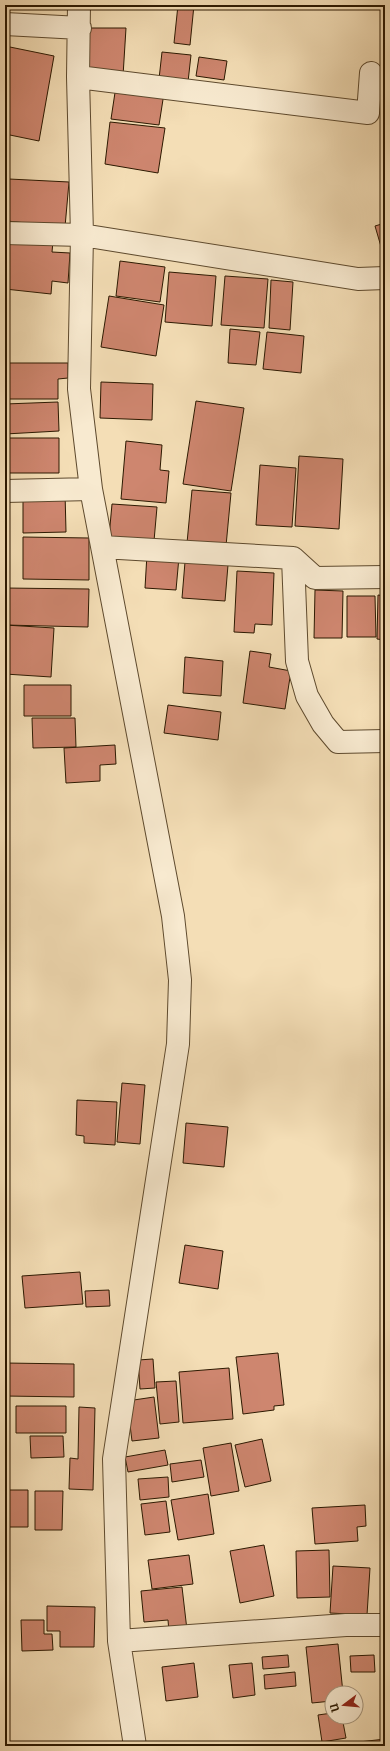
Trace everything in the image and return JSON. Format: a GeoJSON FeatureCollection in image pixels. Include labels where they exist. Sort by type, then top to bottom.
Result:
{"type":"FeatureCollection","features":[{"type":"Feature","properties":{"kind":"street"},"geometry":{"type":"LineString","coordinates":[[79,5],[80,28],[78,77],[82,235],[79,388],[91,489],[173,916],[180,980],[178,1044],[114,1459],[119,1641],[135,1746]]}},
{"type":"Feature","properties":{"kind":"street"},"geometry":{"type":"LineString","coordinates":[[5,24],[80,28]]}},
{"type":"Feature","properties":{"kind":"street"},"geometry":{"type":"LineString","coordinates":[[78,77],[368,113],[371,73]]}},
{"type":"Feature","properties":{"kind":"street"},"geometry":{"type":"LineString","coordinates":[[5,233],[82,235],[358,279],[385,278]]}},
{"type":"Feature","properties":{"kind":"street"},"geometry":{"type":"LineString","coordinates":[[5,491],[91,489]]}},
{"type":"Feature","properties":{"kind":"street"},"geometry":{"type":"LineString","coordinates":[[102,547],[293,558],[315,578],[385,577]]}},
{"type":"Feature","properties":{"kind":"street"},"geometry":{"type":"LineString","coordinates":[[293,558],[297,661],[307,696],[322,724],[338,742],[385,741]]}},
{"type":"Feature","properties":{"kind":"street"},"geometry":{"type":"LineString","coordinates":[[119,1641],[346,1625],[385,1625]]}},
{"type":"Feature","properties":{"kind":"building"},"geometry":{"type":"Polygon","coordinates":[[[178,5],[194,5],[190,45],[174,43],[178,5]]]}},
{"type":"Feature","properties":{"kind":"building"},"geometry":{"type":"Polygon","coordinates":[[[88,28],[126,28],[123,76],[87,73],[88,28]]]}},
{"type":"Feature","properties":{"kind":"building"},"geometry":{"type":"Polygon","coordinates":[[[5,46],[54,56],[39,141],[5,134],[5,46]]]}},
{"type":"Feature","properties":{"kind":"building"},"geometry":{"type":"Polygon","coordinates":[[[162,52],[191,55],[188,82],[159,79],[162,52]]]}},
{"type":"Feature","properties":{"kind":"building"},"geometry":{"type":"Polygon","coordinates":[[[199,57],[227,61],[224,80],[196,76],[199,57]]]}},
{"type":"Feature","properties":{"kind":"building"},"geometry":{"type":"Polygon","coordinates":[[[116,86],[164,93],[159,125],[111,119],[116,86]]]}},
{"type":"Feature","properties":{"kind":"building"},"geometry":{"type":"Polygon","coordinates":[[[110,122],[165,128],[158,173],[105,164],[110,122]]]}},
{"type":"Feature","properties":{"kind":"building"},"geometry":{"type":"Polygon","coordinates":[[[9,179],[69,182],[65,227],[7,221],[9,179]]]}},
{"type":"Feature","properties":{"kind":"building"},"geometry":{"type":"Polygon","coordinates":[[[385,223],[385,249],[382,250],[375,226],[385,223]]]}},
{"type":"Feature","properties":{"kind":"building"},"geometry":{"type":"Polygon","coordinates":[[[5,237],[53,241],[52,252],[70,253],[68,283],[52,281],[51,294],[5,289],[5,237]]]}},
{"type":"Feature","properties":{"kind":"building"},"geometry":{"type":"Polygon","coordinates":[[[120,261],[165,267],[160,302],[116,296],[120,261]]]}},
{"type":"Feature","properties":{"kind":"building"},"geometry":{"type":"Polygon","coordinates":[[[169,272],[216,276],[212,326],[165,322],[169,272]]]}},
{"type":"Feature","properties":{"kind":"building"},"geometry":{"type":"Polygon","coordinates":[[[225,276],[268,279],[264,328],[221,325],[225,276]]]}},
{"type":"Feature","properties":{"kind":"building"},"geometry":{"type":"Polygon","coordinates":[[[271,280],[293,282],[290,330],[269,328],[271,280]]]}},
{"type":"Feature","properties":{"kind":"building"},"geometry":{"type":"Polygon","coordinates":[[[109,296],[164,305],[156,356],[101,347],[109,296]]]}},
{"type":"Feature","properties":{"kind":"building"},"geometry":{"type":"Polygon","coordinates":[[[230,329],[260,332],[256,365],[228,363],[230,329]]]}},
{"type":"Feature","properties":{"kind":"building"},"geometry":{"type":"Polygon","coordinates":[[[267,332],[304,336],[301,373],[263,369],[267,332]]]}},
{"type":"Feature","properties":{"kind":"building"},"geometry":{"type":"Polygon","coordinates":[[[5,363],[68,363],[68,378],[58,379],[58,399],[5,399],[5,363]]]}},
{"type":"Feature","properties":{"kind":"building"},"geometry":{"type":"Polygon","coordinates":[[[101,382],[153,384],[152,420],[100,418],[101,382]]]}},
{"type":"Feature","properties":{"kind":"building"},"geometry":{"type":"Polygon","coordinates":[[[196,401],[244,408],[231,491],[183,484],[196,401]]]}},
{"type":"Feature","properties":{"kind":"building"},"geometry":{"type":"Polygon","coordinates":[[[58,402],[59,431],[5,434],[5,404],[58,402]]]}},
{"type":"Feature","properties":{"kind":"building"},"geometry":{"type":"Polygon","coordinates":[[[5,438],[59,438],[59,473],[5,473],[5,438]]]}},
{"type":"Feature","properties":{"kind":"building"},"geometry":{"type":"Polygon","coordinates":[[[126,441],[162,445],[160,470],[169,471],[166,503],[121,499],[126,441]]]}},
{"type":"Feature","properties":{"kind":"building"},"geometry":{"type":"Polygon","coordinates":[[[299,456],[343,459],[339,529],[295,526],[299,456]]]}},
{"type":"Feature","properties":{"kind":"building"},"geometry":{"type":"Polygon","coordinates":[[[260,465],[296,468],[292,527],[256,525],[260,465]]]}},
{"type":"Feature","properties":{"kind":"building"},"geometry":{"type":"Polygon","coordinates":[[[192,490],[231,493],[226,546],[187,543],[192,490]]]}},
{"type":"Feature","properties":{"kind":"building"},"geometry":{"type":"Polygon","coordinates":[[[65,492],[66,532],[23,533],[23,493],[65,492]]]}},
{"type":"Feature","properties":{"kind":"building"},"geometry":{"type":"Polygon","coordinates":[[[112,504],[157,507],[154,541],[109,537],[112,504]]]}},
{"type":"Feature","properties":{"kind":"building"},"geometry":{"type":"Polygon","coordinates":[[[23,537],[89,538],[89,580],[23,579],[23,537]]]}},
{"type":"Feature","properties":{"kind":"building"},"geometry":{"type":"Polygon","coordinates":[[[147,554],[179,557],[176,590],[145,588],[147,554]]]}},
{"type":"Feature","properties":{"kind":"building"},"geometry":{"type":"Polygon","coordinates":[[[185,562],[228,565],[225,601],[182,598],[185,562]]]}},
{"type":"Feature","properties":{"kind":"building"},"geometry":{"type":"Polygon","coordinates":[[[237,571],[274,573],[272,625],[255,624],[254,633],[234,632],[237,571]]]}},
{"type":"Feature","properties":{"kind":"building"},"geometry":{"type":"Polygon","coordinates":[[[5,588],[89,589],[88,627],[5,625],[5,588]]]}},
{"type":"Feature","properties":{"kind":"building"},"geometry":{"type":"Polygon","coordinates":[[[315,590],[343,591],[342,638],[314,638],[315,590]]]}},
{"type":"Feature","properties":{"kind":"building"},"geometry":{"type":"Polygon","coordinates":[[[378,595],[385,596],[385,640],[377,639],[378,595]]]}},
{"type":"Feature","properties":{"kind":"building"},"geometry":{"type":"Polygon","coordinates":[[[347,596],[375,596],[376,637],[347,637],[347,596]]]}},
{"type":"Feature","properties":{"kind":"building"},"geometry":{"type":"Polygon","coordinates":[[[5,625],[54,628],[51,677],[5,674],[5,625]]]}},
{"type":"Feature","properties":{"kind":"building"},"geometry":{"type":"Polygon","coordinates":[[[250,651],[271,654],[269,667],[291,671],[285,709],[243,703],[250,651]]]}},
{"type":"Feature","properties":{"kind":"building"},"geometry":{"type":"Polygon","coordinates":[[[185,657],[223,661],[221,696],[183,693],[185,657]]]}},
{"type":"Feature","properties":{"kind":"building"},"geometry":{"type":"Polygon","coordinates":[[[24,685],[71,685],[71,716],[24,716],[24,685]]]}},
{"type":"Feature","properties":{"kind":"building"},"geometry":{"type":"Polygon","coordinates":[[[168,705],[221,712],[218,740],[164,733],[168,705]]]}},
{"type":"Feature","properties":{"kind":"building"},"geometry":{"type":"Polygon","coordinates":[[[32,718],[75,718],[76,747],[33,748],[32,718]]]}},
{"type":"Feature","properties":{"kind":"building"},"geometry":{"type":"Polygon","coordinates":[[[115,745],[116,764],[100,765],[100,781],[66,783],[64,748],[115,745]]]}},
{"type":"Feature","properties":{"kind":"building"},"geometry":{"type":"Polygon","coordinates":[[[122,1083],[145,1085],[140,1144],[117,1142],[122,1083]]]}},
{"type":"Feature","properties":{"kind":"building"},"geometry":{"type":"Polygon","coordinates":[[[77,1100],[117,1102],[115,1145],[84,1143],[84,1136],[76,1135],[77,1100]]]}},
{"type":"Feature","properties":{"kind":"building"},"geometry":{"type":"Polygon","coordinates":[[[186,1123],[228,1127],[224,1167],[183,1163],[186,1123]]]}},
{"type":"Feature","properties":{"kind":"building"},"geometry":{"type":"Polygon","coordinates":[[[185,1245],[223,1251],[218,1289],[179,1283],[185,1245]]]}},
{"type":"Feature","properties":{"kind":"building"},"geometry":{"type":"Polygon","coordinates":[[[80,1272],[83,1304],[25,1308],[22,1276],[80,1272]]]}},
{"type":"Feature","properties":{"kind":"building"},"geometry":{"type":"Polygon","coordinates":[[[109,1290],[110,1306],[86,1307],[85,1291],[109,1290]]]}},
{"type":"Feature","properties":{"kind":"building"},"geometry":{"type":"Polygon","coordinates":[[[278,1353],[284,1405],[274,1406],[274,1410],[243,1414],[236,1357],[278,1353]]]}},
{"type":"Feature","properties":{"kind":"building"},"geometry":{"type":"Polygon","coordinates":[[[153,1359],[155,1388],[140,1389],[138,1360],[153,1359]]]}},
{"type":"Feature","properties":{"kind":"building"},"geometry":{"type":"Polygon","coordinates":[[[5,1363],[74,1364],[74,1397],[5,1396],[5,1363]]]}},
{"type":"Feature","properties":{"kind":"building"},"geometry":{"type":"Polygon","coordinates":[[[229,1368],[233,1419],[183,1423],[179,1372],[229,1368]]]}},
{"type":"Feature","properties":{"kind":"building"},"geometry":{"type":"Polygon","coordinates":[[[176,1381],[179,1422],[160,1424],[156,1382],[176,1381]]]}},
{"type":"Feature","properties":{"kind":"building"},"geometry":{"type":"Polygon","coordinates":[[[154,1397],[159,1438],[132,1441],[127,1401],[154,1397]]]}},
{"type":"Feature","properties":{"kind":"building"},"geometry":{"type":"Polygon","coordinates":[[[16,1406],[66,1406],[66,1433],[16,1433],[16,1406]]]}},
{"type":"Feature","properties":{"kind":"building"},"geometry":{"type":"Polygon","coordinates":[[[79,1407],[95,1408],[93,1490],[69,1489],[70,1458],[78,1459],[79,1407]]]}},
{"type":"Feature","properties":{"kind":"building"},"geometry":{"type":"Polygon","coordinates":[[[30,1436],[63,1436],[64,1457],[31,1458],[30,1436]]]}},
{"type":"Feature","properties":{"kind":"building"},"geometry":{"type":"Polygon","coordinates":[[[262,1439],[271,1481],[245,1487],[235,1445],[262,1439]]]}},
{"type":"Feature","properties":{"kind":"building"},"geometry":{"type":"Polygon","coordinates":[[[231,1443],[239,1491],[211,1496],[203,1448],[231,1443]]]}},
{"type":"Feature","properties":{"kind":"building"},"geometry":{"type":"Polygon","coordinates":[[[165,1450],[168,1465],[128,1472],[125,1457],[165,1450]]]}},
{"type":"Feature","properties":{"kind":"building"},"geometry":{"type":"Polygon","coordinates":[[[201,1460],[204,1477],[172,1482],[170,1464],[201,1460]]]}},
{"type":"Feature","properties":{"kind":"building"},"geometry":{"type":"Polygon","coordinates":[[[168,1477],[169,1497],[140,1500],[138,1479],[168,1477]]]}},
{"type":"Feature","properties":{"kind":"building"},"geometry":{"type":"Polygon","coordinates":[[[5,1490],[28,1490],[28,1527],[5,1527],[5,1490]]]}},
{"type":"Feature","properties":{"kind":"building"},"geometry":{"type":"Polygon","coordinates":[[[35,1491],[63,1491],[62,1530],[35,1530],[35,1491]]]}},
{"type":"Feature","properties":{"kind":"building"},"geometry":{"type":"Polygon","coordinates":[[[208,1494],[214,1534],[178,1540],[171,1500],[208,1494]]]}},
{"type":"Feature","properties":{"kind":"building"},"geometry":{"type":"Polygon","coordinates":[[[166,1501],[170,1532],[145,1535],[141,1504],[166,1501]]]}},
{"type":"Feature","properties":{"kind":"building"},"geometry":{"type":"Polygon","coordinates":[[[365,1505],[366,1526],[357,1527],[358,1541],[315,1544],[312,1508],[365,1505]]]}},
{"type":"Feature","properties":{"kind":"building"},"geometry":{"type":"Polygon","coordinates":[[[264,1545],[274,1596],[240,1603],[230,1551],[264,1545]]]}},
{"type":"Feature","properties":{"kind":"building"},"geometry":{"type":"Polygon","coordinates":[[[329,1550],[330,1597],[297,1598],[296,1551],[329,1550]]]}},
{"type":"Feature","properties":{"kind":"building"},"geometry":{"type":"Polygon","coordinates":[[[189,1555],[193,1584],[152,1589],[148,1560],[189,1555]]]}},
{"type":"Feature","properties":{"kind":"building"},"geometry":{"type":"Polygon","coordinates":[[[333,1566],[370,1568],[367,1615],[330,1613],[333,1566]]]}},
{"type":"Feature","properties":{"kind":"building"},"geometry":{"type":"Polygon","coordinates":[[[182,1587],[187,1630],[169,1632],[168,1620],[144,1622],[141,1591],[182,1587]]]}},
{"type":"Feature","properties":{"kind":"building"},"geometry":{"type":"Polygon","coordinates":[[[47,1606],[95,1607],[94,1647],[60,1647],[60,1631],[47,1631],[47,1606]]]}},
{"type":"Feature","properties":{"kind":"building"},"geometry":{"type":"Polygon","coordinates":[[[21,1620],[44,1620],[44,1634],[52,1634],[53,1650],[22,1651],[21,1620]]]}},
{"type":"Feature","properties":{"kind":"building"},"geometry":{"type":"Polygon","coordinates":[[[338,1644],[342,1685],[324,1685],[324,1702],[312,1703],[306,1647],[338,1644]]]}},
{"type":"Feature","properties":{"kind":"building"},"geometry":{"type":"Polygon","coordinates":[[[288,1655],[289,1667],[263,1669],[262,1657],[288,1655]]]}},
{"type":"Feature","properties":{"kind":"building"},"geometry":{"type":"Polygon","coordinates":[[[374,1655],[375,1672],[351,1672],[350,1656],[374,1655]]]}},
{"type":"Feature","properties":{"kind":"building"},"geometry":{"type":"Polygon","coordinates":[[[194,1663],[198,1697],[166,1701],[162,1667],[194,1663]]]}},
{"type":"Feature","properties":{"kind":"building"},"geometry":{"type":"Polygon","coordinates":[[[252,1663],[255,1695],[233,1698],[229,1665],[252,1663]]]}},
{"type":"Feature","properties":{"kind":"building"},"geometry":{"type":"Polygon","coordinates":[[[295,1672],[296,1686],[265,1689],[264,1675],[295,1672]]]}},
{"type":"Feature","properties":{"kind":"building"},"geometry":{"type":"Polygon","coordinates":[[[324,1714],[324,1725],[344,1725],[346,1738],[322,1742],[318,1715],[324,1714]]]}},
{"type":"Feature","properties":{"kind":"building"},"geometry":{"type":"Polygon","coordinates":[[[385,1739],[385,1746],[333,1745],[385,1739]]]}}]}
